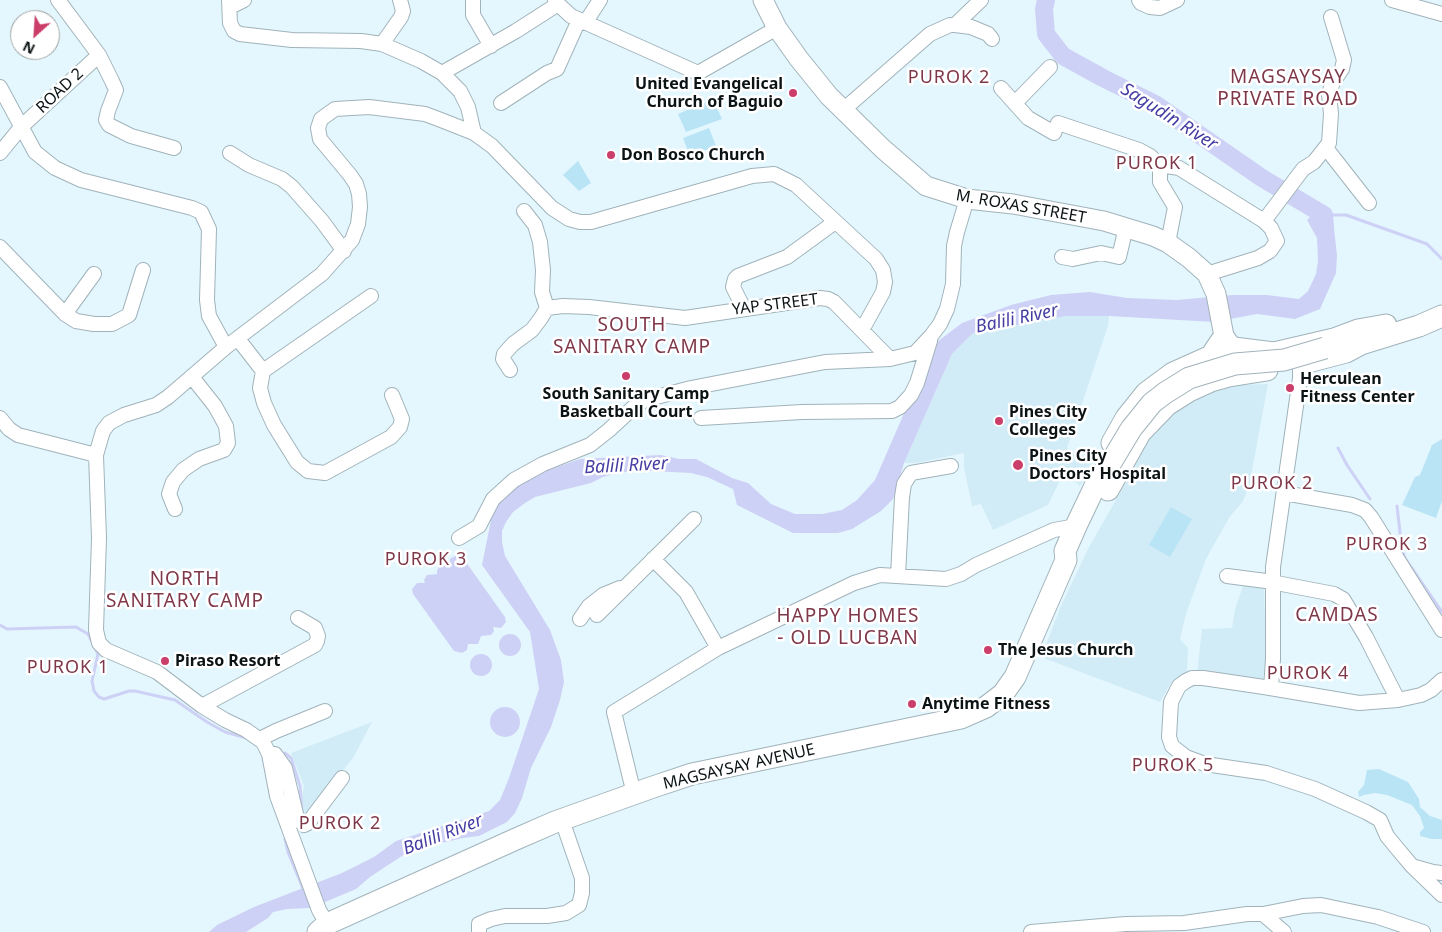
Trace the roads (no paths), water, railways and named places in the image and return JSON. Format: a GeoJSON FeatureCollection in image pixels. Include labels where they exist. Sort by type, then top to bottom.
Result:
{"type":"FeatureCollection","features":[{"type":"Feature","properties":{"kind":"highway","name":"MAGSAYSAY AVENUE"},"geometry":{"type":"LineString","coordinates":[[321,921],[562,820],[692,774],[961,718],[986,707],[1002,694],[1015,677],[1066,560],[1074,554],[1140,433],[1167,405],[1189,391],[1224,353],[1237,354],[1236,363],[1240,368],[1250,373],[1300,364],[1349,345],[1386,325],[1442,307]]}},
{"type":"Feature","properties":{"kind":"highway","name":"MAGSAYSAY AVENUE"},"geometry":{"type":"LineString","coordinates":[[1066,560],[1065,551],[1104,472],[1131,429],[1152,403],[1165,392],[1189,378],[1235,364],[1284,360],[1349,345],[1419,326],[1442,316]]}},
{"type":"Feature","properties":{"kind":"highway"},"geometry":{"type":"LineString","coordinates":[[1104,472],[1100,466],[1126,418],[1146,393],[1173,373],[1224,353],[1274,353],[1334,339],[1358,330],[1386,325]]}},
{"type":"Feature","properties":{"kind":"highway"},"geometry":{"type":"LineString","coordinates":[[1349,345],[1366,353],[1442,325]]}},
{"type":"Feature","properties":{"kind":"main road","name":"M. ROXAS STREET"},"geometry":{"type":"LineString","coordinates":[[763,0],[776,28],[803,65],[842,110],[926,186],[967,199],[1022,206],[1104,221],[1126,227],[1168,243],[1189,258],[1207,274],[1216,294],[1224,353]]}},
{"type":"Feature","properties":{"kind":"street"},"geometry":{"type":"LineString","coordinates":[[58,0],[99,55],[116,90],[106,120],[109,125],[131,136],[174,148]]}},
{"type":"Feature","properties":{"kind":"street"},"geometry":{"type":"LineString","coordinates":[[244,0],[229,4],[230,23],[234,31],[240,34],[292,40],[360,41],[382,44],[442,74],[460,91],[468,107],[474,133]]}},
{"type":"Feature","properties":{"kind":"street"},"geometry":{"type":"LineString","coordinates":[[382,44],[401,17],[403,11],[400,0]]}},
{"type":"Feature","properties":{"kind":"street"},"geometry":{"type":"LineString","coordinates":[[473,0],[473,15],[491,46]]}},
{"type":"Feature","properties":{"kind":"street"},"geometry":{"type":"LineString","coordinates":[[501,103],[547,73],[557,69],[582,22],[600,0]]}},
{"type":"Feature","properties":{"kind":"street"},"geometry":{"type":"LineString","coordinates":[[955,25],[981,0]]}},
{"type":"Feature","properties":{"kind":"street"},"geometry":{"type":"LineString","coordinates":[[1139,0],[1150,7],[1160,8],[1177,0]]}},
{"type":"Feature","properties":{"kind":"street"},"geometry":{"type":"LineString","coordinates":[[1392,0],[1442,14]]}},
{"type":"Feature","properties":{"kind":"street"},"geometry":{"type":"LineString","coordinates":[[442,74],[491,46],[557,2],[571,16],[582,22],[698,73],[776,28]]}},
{"type":"Feature","properties":{"kind":"street"},"geometry":{"type":"LineString","coordinates":[[1264,221],[1303,169],[1314,162],[1329,143],[1331,114],[1329,94],[1333,82],[1342,69],[1344,60],[1331,17]]}},
{"type":"Feature","properties":{"kind":"street"},"geometry":{"type":"LineString","coordinates":[[842,110],[930,34],[950,25],[955,25],[971,27],[988,34],[992,39]]}},
{"type":"Feature","properties":{"kind":"street","name":"ROAD 2"},"geometry":{"type":"LineString","coordinates":[[0,153],[22,126],[99,55]]}},
{"type":"Feature","properties":{"kind":"street"},"geometry":{"type":"LineString","coordinates":[[1015,103],[1050,67]]}},
{"type":"Feature","properties":{"kind":"street"},"geometry":{"type":"LineString","coordinates":[[0,87],[35,152],[65,173],[97,184],[202,212],[209,228],[207,300],[209,316],[226,347]]}},
{"type":"Feature","properties":{"kind":"street"},"geometry":{"type":"LineString","coordinates":[[1001,88],[1028,118],[1054,134],[1058,124],[1127,145],[1150,156],[1160,165],[1179,168],[1264,221],[1271,228],[1277,241],[1270,251],[1258,258],[1207,274]]}},
{"type":"Feature","properties":{"kind":"street"},"geometry":{"type":"LineString","coordinates":[[321,921],[277,796],[269,754],[260,739],[202,706],[158,672],[106,650],[99,643],[96,630],[99,538],[96,455],[103,431],[109,423],[124,414],[156,404],[192,377],[226,347],[322,274],[352,240],[358,224],[359,194],[356,184],[350,175],[320,139],[318,123],[329,112],[368,107],[425,114],[474,133],[492,146],[552,208],[569,219],[580,222],[591,222],[752,176],[774,174],[796,185],[876,259],[883,270],[885,282],[883,292],[862,330]]}},
{"type":"Feature","properties":{"kind":"street"},"geometry":{"type":"LineString","coordinates":[[1326,148],[1369,203]]}},
{"type":"Feature","properties":{"kind":"street"},"geometry":{"type":"LineString","coordinates":[[230,153],[249,165],[282,178],[292,186],[322,221],[344,251]]}},
{"type":"Feature","properties":{"kind":"street"},"geometry":{"type":"LineString","coordinates":[[1160,165],[1160,182],[1175,207],[1168,243]]}},
{"type":"Feature","properties":{"kind":"street"},"geometry":{"type":"LineString","coordinates":[[459,538],[479,526],[494,499],[514,480],[544,464],[590,444],[610,430],[635,406],[646,400],[691,388],[825,362],[890,359],[915,353],[940,324],[952,295],[956,232],[967,199]]}},
{"type":"Feature","properties":{"kind":"street"},"geometry":{"type":"LineString","coordinates":[[510,370],[503,359],[504,354],[513,344],[532,330],[547,308],[542,292],[543,270],[540,242],[535,225],[524,211]]}},
{"type":"Feature","properties":{"kind":"street"},"geometry":{"type":"LineString","coordinates":[[744,309],[733,287],[738,276],[787,257],[835,222]]}},
{"type":"Feature","properties":{"kind":"street"},"geometry":{"type":"LineString","coordinates":[[1062,257],[1073,259],[1101,253],[1119,257],[1126,227]]}},
{"type":"Feature","properties":{"kind":"street"},"geometry":{"type":"LineString","coordinates":[[0,247],[65,314],[76,321],[94,324],[112,324],[129,315],[143,270]]}},
{"type":"Feature","properties":{"kind":"street"},"geometry":{"type":"LineString","coordinates":[[65,314],[94,274]]}},
{"type":"Feature","properties":{"kind":"street"},"geometry":{"type":"LineString","coordinates":[[371,296],[263,371],[260,388],[264,404],[274,425],[298,462],[308,471],[325,473],[391,437],[400,427],[402,419],[392,395]]}},
{"type":"Feature","properties":{"kind":"street","name":"YAP STREET"},"geometry":{"type":"LineString","coordinates":[[547,308],[563,306],[589,307],[685,318],[820,298],[828,299],[834,302],[890,359]]}},
{"type":"Feature","properties":{"kind":"street"},"geometry":{"type":"LineString","coordinates":[[701,418],[802,412],[892,411],[900,407],[911,395],[917,383],[931,336]]}},
{"type":"Feature","properties":{"kind":"street"},"geometry":{"type":"LineString","coordinates":[[238,339],[263,371]]}},
{"type":"Feature","properties":{"kind":"street"},"geometry":{"type":"LineString","coordinates":[[1270,688],[1273,659],[1272,583],[1300,378],[1300,364]]}},
{"type":"Feature","properties":{"kind":"street"},"geometry":{"type":"LineString","coordinates":[[175,509],[169,494],[173,482],[183,470],[199,459],[224,450],[228,443],[226,426],[215,406],[192,377]]}},
{"type":"Feature","properties":{"kind":"street"},"geometry":{"type":"LineString","coordinates":[[0,418],[9,429],[18,435],[96,455]]}},
{"type":"Feature","properties":{"kind":"street"},"geometry":{"type":"LineString","coordinates":[[898,576],[904,484],[911,473],[950,466]]}},
{"type":"Feature","properties":{"kind":"street"},"geometry":{"type":"LineString","coordinates":[[1284,493],[1352,505],[1365,510],[1442,630]]}},
{"type":"Feature","properties":{"kind":"street"},"geometry":{"type":"LineString","coordinates":[[597,615],[694,519]]}},
{"type":"Feature","properties":{"kind":"street"},"geometry":{"type":"LineString","coordinates":[[634,794],[614,712],[718,648],[854,583],[880,575],[946,579],[961,574],[976,565],[1054,530],[1076,526]]}},
{"type":"Feature","properties":{"kind":"street"},"geometry":{"type":"LineString","coordinates":[[653,559],[686,592],[718,648]]}},
{"type":"Feature","properties":{"kind":"street"},"geometry":{"type":"LineString","coordinates":[[1227,576],[1334,594],[1343,599],[1366,637],[1398,700]]}},
{"type":"Feature","properties":{"kind":"street"},"geometry":{"type":"LineString","coordinates":[[580,619],[589,606],[603,595],[625,586]]}},
{"type":"Feature","properties":{"kind":"street"},"geometry":{"type":"LineString","coordinates":[[202,706],[315,645],[318,636],[315,628],[298,618]]}},
{"type":"Feature","properties":{"kind":"street"},"geometry":{"type":"LineString","coordinates":[[1442,680],[1421,696],[1398,700],[1359,702],[1203,678],[1186,680],[1179,686],[1171,702],[1169,737],[1172,746],[1186,757],[1195,761],[1266,773],[1315,789],[1380,820],[1387,836],[1412,866],[1442,895]]}},
{"type":"Feature","properties":{"kind":"street"},"geometry":{"type":"LineString","coordinates":[[260,739],[324,711]]}},
{"type":"Feature","properties":{"kind":"street"},"geometry":{"type":"LineString","coordinates":[[269,754],[275,754],[285,768],[300,819],[308,823],[342,778]]}},
{"type":"Feature","properties":{"kind":"street"},"geometry":{"type":"LineString","coordinates":[[479,932],[479,924],[491,919],[505,916],[547,916],[566,913],[579,905],[582,893],[582,878],[562,820]]}},
{"type":"Feature","properties":{"kind":"street"},"geometry":{"type":"LineString","coordinates":[[1412,866],[1442,873]]}},
{"type":"Feature","properties":{"kind":"street"},"geometry":{"type":"LineString","coordinates":[[1031,932],[1126,924],[1184,923],[1321,905],[1378,918],[1423,932]]}},
{"type":"Feature","properties":{"kind":"street"},"geometry":{"type":"LineString","coordinates":[[1263,914],[1284,932]]}},
{"type":"Feature","properties":{"kind":"water","name":"Balili River"},"geometry":{"type":"Polygon","coordinates":[[[1319,207],[1327,207],[1333,220],[1337,255],[1336,273],[1320,309],[1295,319],[1257,314],[1214,322],[1109,316],[1066,316],[973,333],[952,354],[904,463],[893,499],[881,511],[852,529],[838,533],[793,533],[737,505],[733,489],[707,477],[691,473],[620,472],[591,483],[535,497],[525,503],[513,512],[502,531],[505,556],[550,630],[561,660],[564,682],[551,727],[531,768],[522,798],[515,813],[507,822],[479,836],[411,850],[370,877],[356,889],[325,902],[309,908],[273,912],[268,918],[246,932],[209,932],[217,925],[254,907],[342,873],[374,857],[396,841],[489,811],[500,800],[539,689],[530,632],[482,565],[492,515],[498,504],[518,485],[546,471],[580,459],[661,455],[679,459],[696,459],[732,478],[748,483],[771,504],[795,514],[822,514],[842,510],[857,500],[875,480],[905,411],[929,348],[962,323],[1011,305],[1051,295],[1090,292],[1127,298],[1177,300],[1232,295],[1267,295],[1299,299],[1308,291],[1316,274],[1318,261],[1317,238],[1307,220],[1319,207]]]}},
{"type":"Feature","properties":{"kind":"water"},"geometry":{"type":"Polygon","coordinates":[[[455,556],[463,558],[505,617],[506,622],[501,628],[493,627],[494,631],[491,635],[481,636],[478,644],[468,644],[467,650],[462,653],[454,651],[413,594],[412,589],[417,583],[425,583],[424,580],[427,575],[437,574],[439,566],[449,565],[450,559],[455,556]]]}},
{"type":"Feature","properties":{"kind":"water"},"geometry":{"type":"Polygon","coordinates":[[[510,634],[518,637],[521,645],[518,653],[510,656],[502,653],[499,645],[502,637],[510,634]]]}},
{"type":"Feature","properties":{"kind":"water"},"geometry":{"type":"Polygon","coordinates":[[[481,654],[489,657],[492,665],[489,673],[481,676],[473,673],[470,665],[473,657],[481,654]]]}},
{"type":"Feature","properties":{"kind":"water"},"geometry":{"type":"Polygon","coordinates":[[[505,707],[516,711],[520,722],[516,733],[505,737],[494,733],[490,722],[494,711],[505,707]]]}},
{"type":"Feature","properties":{"kind":"waterway","name":"Sagudin River"},"geometry":{"type":"LineString","coordinates":[[1046,0],[1044,9],[1046,34],[1063,56],[1155,104],[1262,178],[1324,215],[1325,229]]}},
{"type":"Feature","properties":{"kind":"waterway"},"geometry":{"type":"LineString","coordinates":[[1329,215],[1346,215],[1427,244],[1442,259]]}},
{"type":"Feature","properties":{"kind":"waterway"},"geometry":{"type":"LineString","coordinates":[[1338,448],[1370,499]]}},
{"type":"Feature","properties":{"kind":"waterway"},"geometry":{"type":"LineString","coordinates":[[1397,506],[1402,550],[1405,558],[1442,612]]}},
{"type":"Feature","properties":{"kind":"waterway"},"geometry":{"type":"LineString","coordinates":[[0,625],[7,629],[76,627],[88,634],[98,654],[92,681],[94,691],[99,697],[104,699],[135,691],[175,700],[225,732],[246,738]]}},
{"type":"Feature","properties":{"kind":"waterway"},"geometry":{"type":"LineString","coordinates":[[285,753],[291,758],[300,786],[302,813]]}},
{"type":"Feature","properties":{"kind":"waterway"},"geometry":{"type":"LineString","coordinates":[[287,836],[285,839],[288,852],[304,891]]}},
{"type":"Feature","properties":{"kind":"place","name":"United Evangelical Church of Baguio"},"geometry":{"type":"Point","coordinates":[793,93]}},
{"type":"Feature","properties":{"kind":"place","name":"Don Bosco Church"},"geometry":{"type":"Point","coordinates":[611,155]}},
{"type":"Feature","properties":{"kind":"place","name":"South Sanitary Camp Basketball Court"},"geometry":{"type":"Point","coordinates":[626,376]}},
{"type":"Feature","properties":{"kind":"place","name":"Herculean Fitness Center"},"geometry":{"type":"Point","coordinates":[1290,388]}},
{"type":"Feature","properties":{"kind":"place","name":"Pines City Colleges"},"geometry":{"type":"Point","coordinates":[999,421]}},
{"type":"Feature","properties":{"kind":"place","name":"Pines City Doctors' Hospital"},"geometry":{"type":"Point","coordinates":[1018,465]}},
{"type":"Feature","properties":{"kind":"place","name":"The Jesus Church"},"geometry":{"type":"Point","coordinates":[988,650]}},
{"type":"Feature","properties":{"kind":"place","name":"Piraso Resort"},"geometry":{"type":"Point","coordinates":[165,661]}},
{"type":"Feature","properties":{"kind":"place","name":"Anytime Fitness"},"geometry":{"type":"Point","coordinates":[912,704]}},
{"type":"Feature","properties":{"kind":"district","name":"PUROK 2"},"geometry":{"type":"Point","coordinates":[949,78]}},
{"type":"Feature","properties":{"kind":"district","name":"MAGSAYSAY PRIVATE ROAD"},"geometry":{"type":"Point","coordinates":[1288,89]}},
{"type":"Feature","properties":{"kind":"district","name":"PUROK 1"},"geometry":{"type":"Point","coordinates":[1157,164]}},
{"type":"Feature","properties":{"kind":"district","name":"SOUTH SANITARY CAMP"},"geometry":{"type":"Point","coordinates":[632,337]}},
{"type":"Feature","properties":{"kind":"district","name":"PUROK 2"},"geometry":{"type":"Point","coordinates":[1272,484]}},
{"type":"Feature","properties":{"kind":"district","name":"PUROK 3"},"geometry":{"type":"Point","coordinates":[1387,545]}},
{"type":"Feature","properties":{"kind":"district","name":"PUROK 3"},"geometry":{"type":"Point","coordinates":[426,560]}},
{"type":"Feature","properties":{"kind":"district","name":"NORTH SANITARY CAMP"},"geometry":{"type":"Point","coordinates":[185,591]}},
{"type":"Feature","properties":{"kind":"district","name":"CAMDAS"},"geometry":{"type":"Point","coordinates":[1337,616]}},
{"type":"Feature","properties":{"kind":"district","name":"HAPPY HOMES - OLD LUCBAN"},"geometry":{"type":"Point","coordinates":[848,628]}},
{"type":"Feature","properties":{"kind":"district","name":"PUROK 1"},"geometry":{"type":"Point","coordinates":[68,668]}},
{"type":"Feature","properties":{"kind":"district","name":"PUROK 4"},"geometry":{"type":"Point","coordinates":[1308,674]}},
{"type":"Feature","properties":{"kind":"district","name":"PUROK 5"},"geometry":{"type":"Point","coordinates":[1173,766]}},
{"type":"Feature","properties":{"kind":"district","name":"PUROK 2"},"geometry":{"type":"Point","coordinates":[340,824]}}]}
